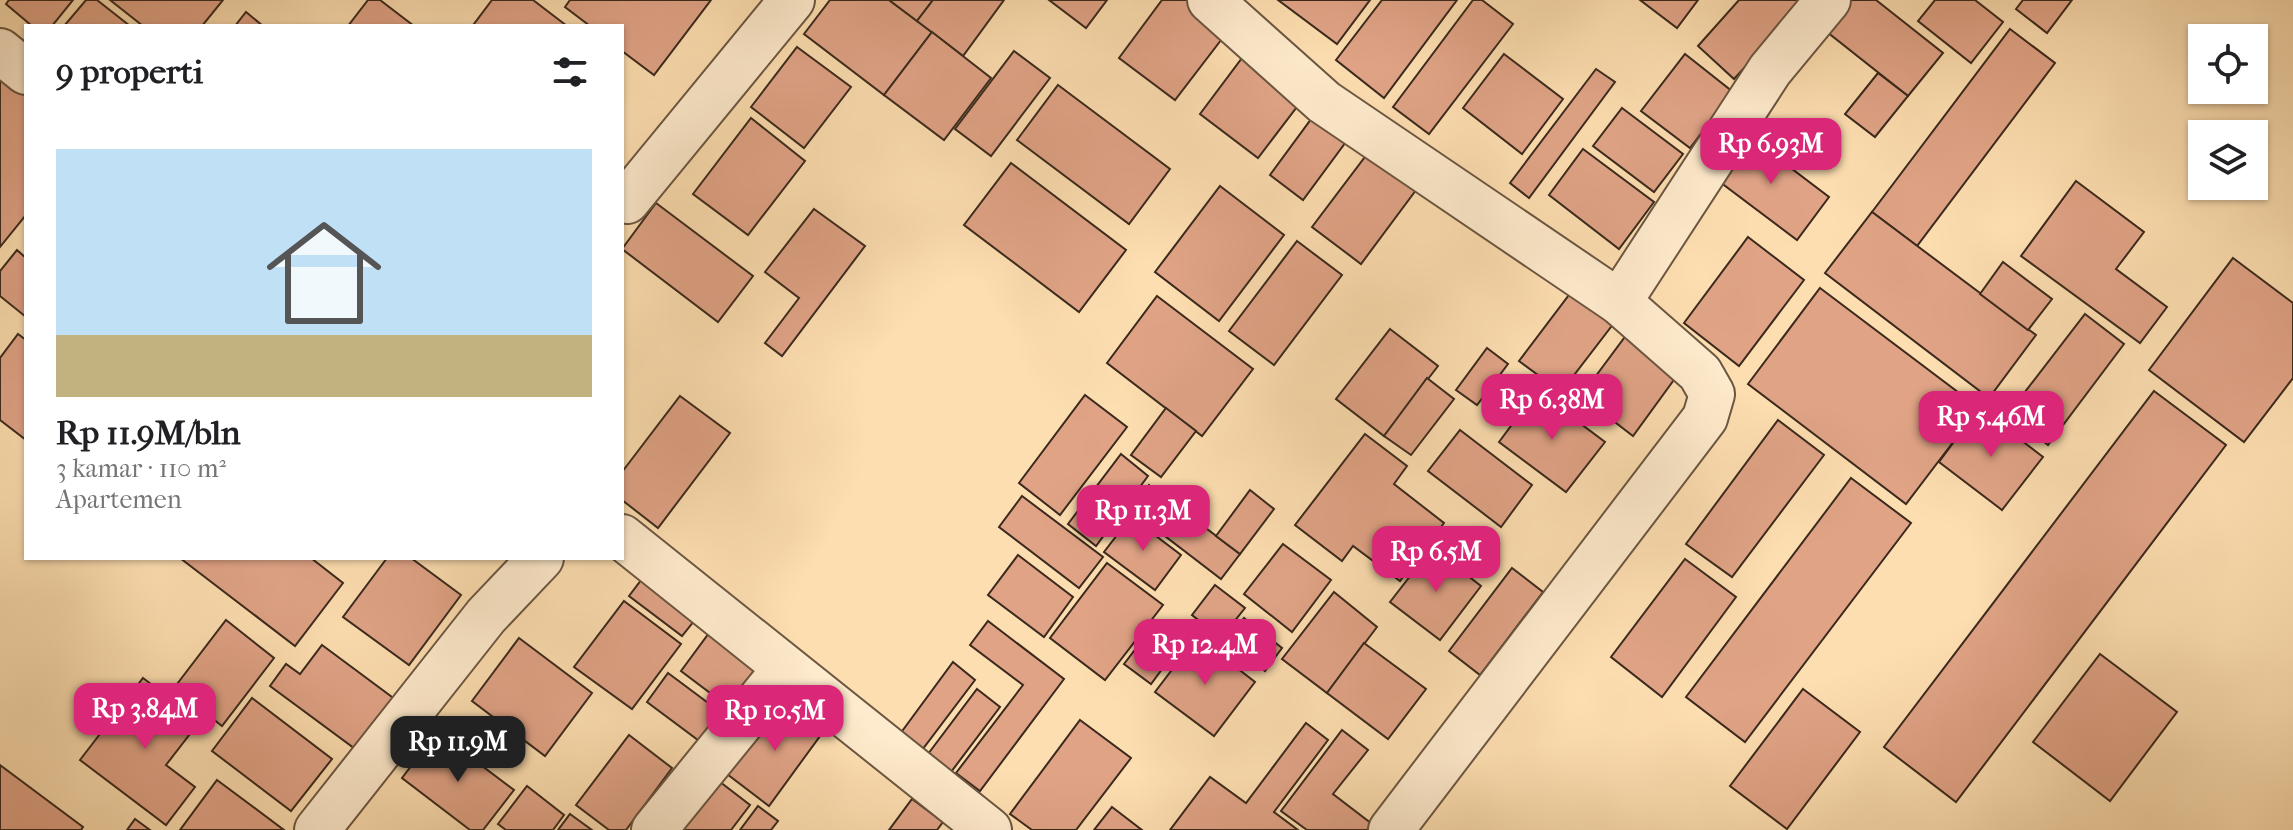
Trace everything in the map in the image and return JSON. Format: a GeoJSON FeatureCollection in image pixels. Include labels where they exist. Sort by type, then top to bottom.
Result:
{"type":"FeatureCollection","features":[{"type":"Feature","properties":{"kind":"street"},"geometry":{"type":"LineString","coordinates":[[627,201],[792,0]]}},
{"type":"Feature","properties":{"kind":"street"},"geometry":{"type":"LineString","coordinates":[[1210,0],[1324,102],[1619,302],[1700,373],[1712,394],[1705,418],[1391,830]]}},
{"type":"Feature","properties":{"kind":"street"},"geometry":{"type":"LineString","coordinates":[[1619,302],[1770,70],[1828,0]]}},
{"type":"Feature","properties":{"kind":"street"},"geometry":{"type":"LineString","coordinates":[[0,51],[24,70]]}},
{"type":"Feature","properties":{"kind":"street"},"geometry":{"type":"LineString","coordinates":[[624,539],[784,670],[989,830]]}},
{"type":"Feature","properties":{"kind":"street"},"geometry":{"type":"LineString","coordinates":[[317,830],[486,616],[539,560]]}},
{"type":"Feature","properties":{"kind":"street"},"geometry":{"type":"LineString","coordinates":[[654,830],[784,670]]}},
{"type":"Feature","properties":{"kind":"building"},"geometry":{"type":"Polygon","coordinates":[[[9,0],[73,0],[54,24],[30,24],[6,4],[9,0]]]}},
{"type":"Feature","properties":{"kind":"building"},"geometry":{"type":"Polygon","coordinates":[[[86,0],[97,0],[127,24],[66,24],[86,0]]]}},
{"type":"Feature","properties":{"kind":"building"},"geometry":{"type":"Polygon","coordinates":[[[110,0],[223,0],[204,24],[140,24],[110,0]]]}},
{"type":"Feature","properties":{"kind":"building"},"geometry":{"type":"Polygon","coordinates":[[[368,0],[380,0],[411,24],[350,24],[368,0]]]}},
{"type":"Feature","properties":{"kind":"building"},"geometry":{"type":"Polygon","coordinates":[[[492,0],[533,0],[564,24],[474,24],[492,0]]]}},
{"type":"Feature","properties":{"kind":"building"},"geometry":{"type":"Polygon","coordinates":[[[570,0],[711,0],[654,75],[624,52],[624,24],[587,24],[565,7],[570,0]]]}},
{"type":"Feature","properties":{"kind":"building"},"geometry":{"type":"Polygon","coordinates":[[[830,0],[889,0],[932,32],[884,95],[804,34],[830,0]]]}},
{"type":"Feature","properties":{"kind":"building"},"geometry":{"type":"Polygon","coordinates":[[[889,0],[933,0],[917,21],[889,0]]]}},
{"type":"Feature","properties":{"kind":"building"},"geometry":{"type":"Polygon","coordinates":[[[933,0],[1004,0],[963,56],[917,21],[933,0]]]}},
{"type":"Feature","properties":{"kind":"building"},"geometry":{"type":"Polygon","coordinates":[[[1049,0],[1107,0],[1086,28],[1049,0]]]}},
{"type":"Feature","properties":{"kind":"building"},"geometry":{"type":"Polygon","coordinates":[[[1162,0],[1196,0],[1231,27],[1175,100],[1119,58],[1162,0]]]}},
{"type":"Feature","properties":{"kind":"building"},"geometry":{"type":"Polygon","coordinates":[[[1278,0],[1370,0],[1337,44],[1278,0]]]}},
{"type":"Feature","properties":{"kind":"building"},"geometry":{"type":"Polygon","coordinates":[[[1382,0],[1457,0],[1384,98],[1336,60],[1382,0]]]}},
{"type":"Feature","properties":{"kind":"building"},"geometry":{"type":"Polygon","coordinates":[[[1473,0],[1482,0],[1513,24],[1429,134],[1393,107],[1473,0]]]}},
{"type":"Feature","properties":{"kind":"building"},"geometry":{"type":"Polygon","coordinates":[[[1640,0],[1698,0],[1677,28],[1640,0]]]}},
{"type":"Feature","properties":{"kind":"building"},"geometry":{"type":"Polygon","coordinates":[[[1739,0],[1796,0],[1802,5],[1734,79],[1698,46],[1739,0]]]}},
{"type":"Feature","properties":{"kind":"building"},"geometry":{"type":"Polygon","coordinates":[[[1843,0],[1876,0],[1943,53],[1908,96],[1822,28],[1843,0]]]}},
{"type":"Feature","properties":{"kind":"building"},"geometry":{"type":"Polygon","coordinates":[[[1935,0],[1975,0],[2003,22],[1971,63],[1918,21],[1935,0]]]}},
{"type":"Feature","properties":{"kind":"building"},"geometry":{"type":"Polygon","coordinates":[[[2023,0],[2072,0],[2047,33],[2016,9],[2023,0]]]}},
{"type":"Feature","properties":{"kind":"building"},"geometry":{"type":"Polygon","coordinates":[[[246,12],[261,24],[237,24],[246,12]]]}},
{"type":"Feature","properties":{"kind":"building"},"geometry":{"type":"Polygon","coordinates":[[[2010,29],[2055,63],[1917,246],[1872,212],[2010,29]]]}},
{"type":"Feature","properties":{"kind":"building"},"geometry":{"type":"Polygon","coordinates":[[[932,32],[991,78],[944,140],[884,95],[932,32]]]}},
{"type":"Feature","properties":{"kind":"building"},"geometry":{"type":"Polygon","coordinates":[[[797,47],[851,87],[804,148],[751,107],[797,47]]]}},
{"type":"Feature","properties":{"kind":"building"},"geometry":{"type":"Polygon","coordinates":[[[1014,51],[1050,78],[991,156],[955,129],[1014,51]]]}},
{"type":"Feature","properties":{"kind":"building"},"geometry":{"type":"Polygon","coordinates":[[[1245,54],[1303,99],[1258,158],[1200,114],[1245,54]]]}},
{"type":"Feature","properties":{"kind":"building"},"geometry":{"type":"Polygon","coordinates":[[[1504,54],[1563,99],[1522,154],[1463,108],[1504,54]]]}},
{"type":"Feature","properties":{"kind":"building"},"geometry":{"type":"Polygon","coordinates":[[[1685,54],[1733,92],[1690,148],[1641,111],[1685,54]]]}},
{"type":"Feature","properties":{"kind":"building"},"geometry":{"type":"Polygon","coordinates":[[[1596,69],[1615,82],[1529,198],[1510,183],[1596,69]]]}},
{"type":"Feature","properties":{"kind":"building"},"geometry":{"type":"Polygon","coordinates":[[[1878,73],[1908,96],[1875,137],[1845,114],[1878,73]]]}},
{"type":"Feature","properties":{"kind":"building"},"geometry":{"type":"Polygon","coordinates":[[[0,79],[24,88],[24,217],[0,247],[0,79]]]}},
{"type":"Feature","properties":{"kind":"building"},"geometry":{"type":"Polygon","coordinates":[[[1058,85],[1170,169],[1129,224],[1017,140],[1058,85]]]}},
{"type":"Feature","properties":{"kind":"building"},"geometry":{"type":"Polygon","coordinates":[[[1320,107],[1354,131],[1303,200],[1270,175],[1320,107]]]}},
{"type":"Feature","properties":{"kind":"building"},"geometry":{"type":"Polygon","coordinates":[[[1622,108],[1683,154],[1654,192],[1593,146],[1622,108]]]}},
{"type":"Feature","properties":{"kind":"building"},"geometry":{"type":"Polygon","coordinates":[[[751,118],[805,161],[748,235],[693,194],[751,118]]]}},
{"type":"Feature","properties":{"kind":"building"},"geometry":{"type":"Polygon","coordinates":[[[1745,133],[1829,197],[1797,240],[1712,176],[1745,133]]]}},
{"type":"Feature","properties":{"kind":"building"},"geometry":{"type":"Polygon","coordinates":[[[1377,141],[1425,178],[1361,264],[1312,227],[1377,141]]]}},
{"type":"Feature","properties":{"kind":"building"},"geometry":{"type":"Polygon","coordinates":[[[1583,149],[1654,202],[1619,249],[1549,195],[1583,149]]]}},
{"type":"Feature","properties":{"kind":"building"},"geometry":{"type":"Polygon","coordinates":[[[1011,163],[1126,250],[1079,312],[964,225],[1011,163]]]}},
{"type":"Feature","properties":{"kind":"building"},"geometry":{"type":"Polygon","coordinates":[[[2076,181],[2144,232],[2116,269],[2167,307],[2140,343],[2021,256],[2076,181]]]}},
{"type":"Feature","properties":{"kind":"building"},"geometry":{"type":"Polygon","coordinates":[[[1220,186],[1284,235],[1219,321],[1155,272],[1220,186]]]}},
{"type":"Feature","properties":{"kind":"building"},"geometry":{"type":"Polygon","coordinates":[[[656,203],[753,276],[718,322],[624,251],[656,203]]]}},
{"type":"Feature","properties":{"kind":"building"},"geometry":{"type":"Polygon","coordinates":[[[814,209],[865,246],[782,356],[765,343],[799,298],[765,272],[814,209]]]}},
{"type":"Feature","properties":{"kind":"building"},"geometry":{"type":"Polygon","coordinates":[[[1872,212],[2036,335],[1989,398],[1825,273],[1872,212]]]}},
{"type":"Feature","properties":{"kind":"building"},"geometry":{"type":"Polygon","coordinates":[[[1748,237],[1804,280],[1739,366],[1684,323],[1748,237]]]}},
{"type":"Feature","properties":{"kind":"building"},"geometry":{"type":"Polygon","coordinates":[[[1297,241],[1342,275],[1274,365],[1229,331],[1297,241]]]}},
{"type":"Feature","properties":{"kind":"building"},"geometry":{"type":"Polygon","coordinates":[[[17,250],[24,256],[24,315],[0,296],[0,271],[17,250]]]}},
{"type":"Feature","properties":{"kind":"building"},"geometry":{"type":"Polygon","coordinates":[[[2233,258],[2293,303],[2293,378],[2244,442],[2149,370],[2233,258]]]}},
{"type":"Feature","properties":{"kind":"building"},"geometry":{"type":"Polygon","coordinates":[[[2003,262],[2052,299],[2028,330],[1980,294],[2003,262]]]}},
{"type":"Feature","properties":{"kind":"building"},"geometry":{"type":"Polygon","coordinates":[[[1820,288],[1979,408],[1906,504],[1748,384],[1820,288]]]}},
{"type":"Feature","properties":{"kind":"building"},"geometry":{"type":"Polygon","coordinates":[[[1572,291],[1614,323],[1561,392],[1519,361],[1572,291]]]}},
{"type":"Feature","properties":{"kind":"building"},"geometry":{"type":"Polygon","coordinates":[[[1157,296],[1253,369],[1202,436],[1107,363],[1157,296]]]}},
{"type":"Feature","properties":{"kind":"building"},"geometry":{"type":"Polygon","coordinates":[[[2085,314],[2124,344],[2048,445],[2008,414],[2085,314]]]}},
{"type":"Feature","properties":{"kind":"building"},"geometry":{"type":"Polygon","coordinates":[[[1633,326],[1684,366],[1633,436],[1581,396],[1633,326]]]}},
{"type":"Feature","properties":{"kind":"building"},"geometry":{"type":"Polygon","coordinates":[[[1390,329],[1438,366],[1384,436],[1336,399],[1390,329]]]}},
{"type":"Feature","properties":{"kind":"building"},"geometry":{"type":"Polygon","coordinates":[[[18,334],[24,338],[24,438],[0,420],[0,358],[18,334]]]}},
{"type":"Feature","properties":{"kind":"building"},"geometry":{"type":"Polygon","coordinates":[[[1487,348],[1508,364],[1477,405],[1456,390],[1487,348]]]}},
{"type":"Feature","properties":{"kind":"building"},"geometry":{"type":"Polygon","coordinates":[[[1427,378],[1454,399],[1411,455],[1384,436],[1427,378]]]}},
{"type":"Feature","properties":{"kind":"building"},"geometry":{"type":"Polygon","coordinates":[[[1537,391],[1605,442],[1566,492],[1499,442],[1537,391]]]}},
{"type":"Feature","properties":{"kind":"building"},"geometry":{"type":"Polygon","coordinates":[[[2154,391],[2226,445],[1956,802],[1884,747],[2154,391]]]}},
{"type":"Feature","properties":{"kind":"building"},"geometry":{"type":"Polygon","coordinates":[[[1085,395],[1127,427],[1060,515],[1019,483],[1085,395]]]}},
{"type":"Feature","properties":{"kind":"building"},"geometry":{"type":"Polygon","coordinates":[[[680,396],[730,433],[658,528],[624,502],[624,469],[680,396]]]}},
{"type":"Feature","properties":{"kind":"building"},"geometry":{"type":"Polygon","coordinates":[[[1166,408],[1196,431],[1161,477],[1131,455],[1166,408]]]}},
{"type":"Feature","properties":{"kind":"building"},"geometry":{"type":"Polygon","coordinates":[[[1979,408],[2043,457],[2002,510],[1939,462],[1979,408]]]}},
{"type":"Feature","properties":{"kind":"building"},"geometry":{"type":"Polygon","coordinates":[[[1778,420],[1824,455],[1732,577],[1686,544],[1778,420]]]}},
{"type":"Feature","properties":{"kind":"building"},"geometry":{"type":"Polygon","coordinates":[[[1460,430],[1532,485],[1501,527],[1428,471],[1460,430]]]}},
{"type":"Feature","properties":{"kind":"building"},"geometry":{"type":"Polygon","coordinates":[[[1365,434],[1407,466],[1394,484],[1444,523],[1400,581],[1353,546],[1342,561],[1295,525],[1365,434]]]}},
{"type":"Feature","properties":{"kind":"building"},"geometry":{"type":"Polygon","coordinates":[[[1121,454],[1148,476],[1096,546],[1068,524],[1121,454]]]}},
{"type":"Feature","properties":{"kind":"building"},"geometry":{"type":"Polygon","coordinates":[[[1851,478],[1911,523],[1745,742],[1686,697],[1851,478]]]}},
{"type":"Feature","properties":{"kind":"building"},"geometry":{"type":"Polygon","coordinates":[[[1149,485],[1240,554],[1221,579],[1131,510],[1149,485]]]}},
{"type":"Feature","properties":{"kind":"building"},"geometry":{"type":"Polygon","coordinates":[[[1250,490],[1274,509],[1240,554],[1216,536],[1250,490]]]}},
{"type":"Feature","properties":{"kind":"building"},"geometry":{"type":"Polygon","coordinates":[[[1022,496],[1103,557],[1079,588],[999,527],[1022,496]]]}},
{"type":"Feature","properties":{"kind":"building"},"geometry":{"type":"Polygon","coordinates":[[[1131,517],[1181,555],[1155,590],[1104,552],[1131,517]]]}},
{"type":"Feature","properties":{"kind":"building"},"geometry":{"type":"Polygon","coordinates":[[[1283,544],[1331,580],[1292,632],[1244,594],[1283,544]]]}},
{"type":"Feature","properties":{"kind":"building"},"geometry":{"type":"Polygon","coordinates":[[[1432,548],[1481,586],[1440,640],[1390,602],[1432,548]]]}},
{"type":"Feature","properties":{"kind":"building"},"geometry":{"type":"Polygon","coordinates":[[[1018,555],[1073,597],[1044,637],[988,595],[1018,555]]]}},
{"type":"Feature","properties":{"kind":"building"},"geometry":{"type":"Polygon","coordinates":[[[1685,559],[1736,597],[1662,697],[1611,657],[1685,559]]]}},
{"type":"Feature","properties":{"kind":"building"},"geometry":{"type":"Polygon","coordinates":[[[183,560],[314,560],[343,583],[295,646],[183,560]]]}},
{"type":"Feature","properties":{"kind":"building"},"geometry":{"type":"Polygon","coordinates":[[[386,560],[414,560],[461,595],[409,665],[343,617],[386,560]]]}},
{"type":"Feature","properties":{"kind":"building"},"geometry":{"type":"Polygon","coordinates":[[[1107,563],[1163,605],[1105,680],[1050,638],[1107,563]]]}},
{"type":"Feature","properties":{"kind":"building"},"geometry":{"type":"Polygon","coordinates":[[[1512,568],[1543,592],[1480,675],[1449,651],[1512,568]]]}},
{"type":"Feature","properties":{"kind":"building"},"geometry":{"type":"Polygon","coordinates":[[[645,575],[698,616],[682,636],[629,596],[645,575]]]}},
{"type":"Feature","properties":{"kind":"building"},"geometry":{"type":"Polygon","coordinates":[[[1215,585],[1245,608],[1221,638],[1192,615],[1215,585]]]}},
{"type":"Feature","properties":{"kind":"building"},"geometry":{"type":"Polygon","coordinates":[[[1334,592],[1377,627],[1327,693],[1282,659],[1334,592]]]}},
{"type":"Feature","properties":{"kind":"building"},"geometry":{"type":"Polygon","coordinates":[[[624,601],[681,644],[632,709],[574,667],[624,601]]]}},
{"type":"Feature","properties":{"kind":"building"},"geometry":{"type":"Polygon","coordinates":[[[1244,618],[1282,648],[1265,671],[1227,642],[1244,618]]]}},
{"type":"Feature","properties":{"kind":"building"},"geometry":{"type":"Polygon","coordinates":[[[226,620],[274,658],[222,726],[174,688],[226,620]]]}},
{"type":"Feature","properties":{"kind":"building"},"geometry":{"type":"Polygon","coordinates":[[[988,621],[1064,679],[980,791],[956,773],[1023,685],[970,645],[988,621]]]}},
{"type":"Feature","properties":{"kind":"building"},"geometry":{"type":"Polygon","coordinates":[[[712,629],[770,672],[738,714],[681,671],[712,629]]]}},
{"type":"Feature","properties":{"kind":"building"},"geometry":{"type":"Polygon","coordinates":[[[1148,633],[1174,653],[1151,684],[1124,664],[1148,633]]]}},
{"type":"Feature","properties":{"kind":"building"},"geometry":{"type":"Polygon","coordinates":[[[1197,637],[1255,682],[1214,736],[1155,692],[1197,637]]]}},
{"type":"Feature","properties":{"kind":"building"},"geometry":{"type":"Polygon","coordinates":[[[519,638],[592,693],[545,756],[472,701],[519,638]]]}},
{"type":"Feature","properties":{"kind":"building"},"geometry":{"type":"Polygon","coordinates":[[[1364,643],[1426,689],[1388,739],[1327,693],[1364,643]]]}},
{"type":"Feature","properties":{"kind":"building"},"geometry":{"type":"Polygon","coordinates":[[[322,645],[396,700],[358,751],[270,686],[286,664],[300,674],[322,645]]]}},
{"type":"Feature","properties":{"kind":"building"},"geometry":{"type":"Polygon","coordinates":[[[2100,654],[2177,712],[2110,801],[2033,742],[2100,654]]]}},
{"type":"Feature","properties":{"kind":"building"},"geometry":{"type":"Polygon","coordinates":[[[953,662],[975,680],[922,750],[900,734],[953,662]]]}},
{"type":"Feature","properties":{"kind":"building"},"geometry":{"type":"Polygon","coordinates":[[[668,673],[731,720],[710,749],[647,702],[668,673]]]}},
{"type":"Feature","properties":{"kind":"building"},"geometry":{"type":"Polygon","coordinates":[[[143,678],[200,721],[166,765],[195,787],[166,825],[80,760],[143,678]]]}},
{"type":"Feature","properties":{"kind":"building"},"geometry":{"type":"Polygon","coordinates":[[[977,689],[1000,707],[948,776],[925,758],[977,689]]]}},
{"type":"Feature","properties":{"kind":"building"},"geometry":{"type":"Polygon","coordinates":[[[1803,689],[1860,732],[1787,829],[1730,786],[1803,689]]]}},
{"type":"Feature","properties":{"kind":"building"},"geometry":{"type":"Polygon","coordinates":[[[252,698],[332,759],[291,811],[212,751],[252,698]]]}},
{"type":"Feature","properties":{"kind":"building"},"geometry":{"type":"Polygon","coordinates":[[[781,701],[823,732],[769,806],[727,774],[781,701]]]}},
{"type":"Feature","properties":{"kind":"building"},"geometry":{"type":"Polygon","coordinates":[[[1080,720],[1131,758],[1076,830],[1032,830],[1010,814],[1080,720]]]}},
{"type":"Feature","properties":{"kind":"building"},"geometry":{"type":"Polygon","coordinates":[[[1306,723],[1328,740],[1274,812],[1298,830],[1170,830],[1210,777],[1246,803],[1306,723]]]}},
{"type":"Feature","properties":{"kind":"building"},"geometry":{"type":"Polygon","coordinates":[[[1342,730],[1368,750],[1333,794],[1372,824],[1367,830],[1307,830],[1281,811],[1342,730]]]}},
{"type":"Feature","properties":{"kind":"building"},"geometry":{"type":"Polygon","coordinates":[[[437,732],[514,790],[483,830],[470,830],[402,778],[437,732]]]}},
{"type":"Feature","properties":{"kind":"building"},"geometry":{"type":"Polygon","coordinates":[[[629,735],[672,768],[626,830],[609,830],[576,805],[629,735]]]}},
{"type":"Feature","properties":{"kind":"building"},"geometry":{"type":"Polygon","coordinates":[[[0,765],[83,827],[81,830],[0,830],[0,765]]]}},
{"type":"Feature","properties":{"kind":"building"},"geometry":{"type":"Polygon","coordinates":[[[711,775],[750,805],[731,830],[670,830],[711,775]]]}},
{"type":"Feature","properties":{"kind":"building"},"geometry":{"type":"Polygon","coordinates":[[[217,780],[284,830],[180,830],[217,780]]]}},
{"type":"Feature","properties":{"kind":"building"},"geometry":{"type":"Polygon","coordinates":[[[527,786],[564,815],[553,830],[506,830],[498,824],[527,786]]]}},
{"type":"Feature","properties":{"kind":"building"},"geometry":{"type":"Polygon","coordinates":[[[912,799],[943,822],[937,830],[889,830],[912,799]]]}},
{"type":"Feature","properties":{"kind":"building"},"geometry":{"type":"Polygon","coordinates":[[[758,806],[778,821],[771,830],[740,830],[758,806]]]}},
{"type":"Feature","properties":{"kind":"building"},"geometry":{"type":"Polygon","coordinates":[[[1112,807],[1142,830],[1094,830],[1112,807]]]}},
{"type":"Feature","properties":{"kind":"building"},"geometry":{"type":"Polygon","coordinates":[[[570,814],[592,830],[558,830],[570,814]]]}},
{"type":"Feature","properties":{"kind":"building"},"geometry":{"type":"Polygon","coordinates":[[[135,819],[150,830],[127,830],[135,819]]]}}]}
